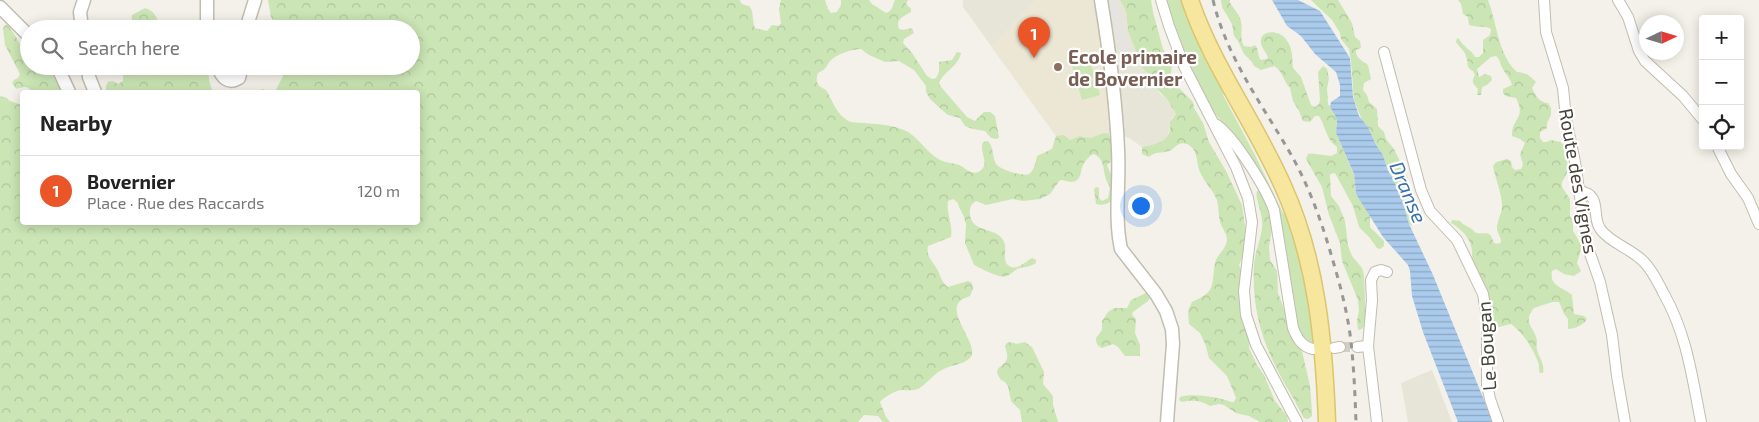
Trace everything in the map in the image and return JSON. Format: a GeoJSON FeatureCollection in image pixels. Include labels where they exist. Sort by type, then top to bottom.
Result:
{"type":"FeatureCollection","features":[{"type":"Feature","properties":{"kind":"main road"},"geometry":{"type":"LineString","coordinates":[[1190,0],[1214,57],[1280,179],[1304,242],[1314,284],[1320,322],[1327,422]]}},
{"type":"Feature","properties":{"kind":"street"},"geometry":{"type":"LineString","coordinates":[[81,20],[80,12],[84,0]]}},
{"type":"Feature","properties":{"kind":"street"},"geometry":{"type":"LineString","coordinates":[[207,0],[208,20]]}},
{"type":"Feature","properties":{"kind":"street"},"geometry":{"type":"LineString","coordinates":[[249,20],[255,0]]}},
{"type":"Feature","properties":{"kind":"street"},"geometry":{"type":"LineString","coordinates":[[1101,0],[1110,52],[1118,150],[1119,241],[1121,249],[1156,294],[1166,311],[1172,329],[1173,344],[1167,422]]}},
{"type":"Feature","properties":{"kind":"street"},"geometry":{"type":"LineString","coordinates":[[1161,0],[1184,66],[1238,173],[1251,210],[1252,233],[1244,290],[1250,329],[1266,365],[1297,422]]}},
{"type":"Feature","properties":{"kind":"street","name":"Route des Vignes"},"geometry":{"type":"LineString","coordinates":[[1544,0],[1546,32],[1563,88],[1566,119],[1575,162],[1587,245],[1600,282],[1612,335],[1625,422]]}},
{"type":"Feature","properties":{"kind":"street"},"geometry":{"type":"LineString","coordinates":[[1618,0],[1628,17],[1644,61],[1684,96],[1699,115]]}},
{"type":"Feature","properties":{"kind":"street"},"geometry":{"type":"LineString","coordinates":[[0,7],[20,27]]}},
{"type":"Feature","properties":{"kind":"street","name":"Le Bougan"},"geometry":{"type":"LineString","coordinates":[[1384,52],[1421,190],[1430,211],[1457,240],[1482,294],[1487,325],[1487,385],[1498,422]]}},
{"type":"Feature","properties":{"kind":"street"},"geometry":{"type":"LineString","coordinates":[[61,75],[68,90]]}},
{"type":"Feature","properties":{"kind":"street"},"geometry":{"type":"LineString","coordinates":[[89,75],[94,90]]}},
{"type":"Feature","properties":{"kind":"street"},"geometry":{"type":"LineString","coordinates":[[222,75],[224,79],[231,81],[239,78],[240,75]]}},
{"type":"Feature","properties":{"kind":"street"},"geometry":{"type":"LineString","coordinates":[[1213,123],[1226,131],[1269,198],[1274,210],[1293,328],[1296,336],[1303,344],[1313,349]]}},
{"type":"Feature","properties":{"kind":"street"},"geometry":{"type":"LineString","coordinates":[[1719,150],[1733,176],[1748,198],[1759,224]]}},
{"type":"Feature","properties":{"kind":"street"},"geometry":{"type":"LineString","coordinates":[[1579,191],[1590,195],[1594,200],[1597,223],[1601,231],[1608,238],[1629,250],[1643,261],[1653,273],[1670,304],[1678,321],[1685,344],[1701,422]]}},
{"type":"Feature","properties":{"kind":"street"},"geometry":{"type":"LineString","coordinates":[[1376,422],[1368,346],[1372,300],[1371,276],[1377,271],[1387,272]]}},
{"type":"Feature","properties":{"kind":"street"},"geometry":{"type":"LineString","coordinates":[[1357,346],[1368,346]]}},
{"type":"Feature","properties":{"kind":"shaded area","name":"Ecole primaire de Bovernier"},"geometry":{"type":"Polygon","coordinates":[[[963,0],[1120,0],[1126,11],[1128,31],[1138,64],[1151,76],[1160,94],[1167,99],[1176,114],[1172,118],[1167,138],[1159,143],[1142,147],[1129,138],[1113,133],[1111,137],[1109,134],[1056,136],[963,7],[963,0]]]}},
{"type":"Feature","properties":{"kind":"shaded area","name":"Ecole primaire de Bovernier"},"geometry":{"type":"Polygon","coordinates":[[[1035,0],[1094,0],[1093,12],[1108,57],[1113,133],[1111,137],[1109,134],[1104,133],[1090,138],[1083,136],[1070,140],[1063,135],[1056,136],[991,46],[1035,0]]]}},
{"type":"Feature","properties":{"kind":"shaded area"},"geometry":{"type":"Polygon","coordinates":[[[1107,0],[1116,0],[1129,49],[1120,51],[1107,0]]]}},
{"type":"Feature","properties":{"kind":"shaded area"},"geometry":{"type":"Polygon","coordinates":[[[1432,370],[1452,422],[1408,422],[1401,383],[1432,370]]]}},
{"type":"Feature","properties":{"kind":"green space"},"geometry":{"type":"Polygon","coordinates":[[[268,0],[740,0],[742,4],[751,8],[755,28],[767,31],[772,25],[779,26],[781,23],[779,9],[781,0],[825,0],[831,13],[837,12],[841,5],[841,0],[869,0],[886,13],[891,10],[895,0],[908,0],[906,4],[911,9],[911,12],[899,20],[898,26],[899,29],[903,30],[912,28],[914,33],[904,39],[903,43],[927,76],[932,79],[936,78],[939,72],[939,62],[952,60],[957,52],[961,53],[957,62],[939,83],[967,117],[975,121],[984,112],[990,112],[995,116],[999,137],[997,139],[991,138],[985,131],[965,126],[960,118],[948,115],[930,99],[926,92],[926,86],[914,70],[899,61],[885,62],[861,49],[836,56],[818,73],[818,83],[826,90],[842,116],[851,122],[889,126],[907,131],[932,155],[940,160],[960,165],[975,173],[980,171],[984,165],[983,142],[988,141],[990,144],[998,166],[1011,172],[1026,175],[1032,171],[1037,156],[1052,149],[1056,136],[1064,135],[1070,140],[1080,136],[1090,138],[1104,133],[1109,134],[1115,158],[1107,165],[1115,185],[1115,195],[1108,203],[1096,204],[1094,189],[1096,187],[1099,188],[1099,198],[1102,201],[1108,198],[1110,188],[1105,178],[1101,161],[1094,154],[1084,163],[1078,180],[1072,182],[1060,180],[1050,194],[1040,199],[1023,201],[1013,199],[986,205],[974,202],[970,210],[972,220],[975,225],[1001,237],[1005,245],[1005,259],[1008,265],[1014,268],[1032,258],[1036,260],[1036,263],[1017,269],[1004,277],[974,265],[965,243],[966,224],[964,217],[957,202],[953,199],[948,201],[951,237],[928,246],[928,253],[942,281],[948,287],[968,281],[972,283],[973,289],[970,296],[961,300],[957,307],[957,314],[968,338],[972,353],[967,360],[945,368],[918,389],[897,391],[882,400],[880,402],[890,422],[883,422],[878,416],[864,415],[858,422],[0,422],[0,96],[20,104],[20,225],[420,225],[420,90],[276,90],[283,75],[420,75],[420,20],[273,20],[268,0]]]}},
{"type":"Feature","properties":{"kind":"green space"},"geometry":{"type":"Polygon","coordinates":[[[1120,0],[1151,0],[1163,49],[1170,58],[1172,65],[1171,75],[1173,82],[1193,102],[1209,142],[1226,171],[1242,205],[1247,239],[1245,252],[1239,265],[1242,272],[1239,298],[1249,336],[1249,348],[1264,375],[1275,401],[1287,416],[1288,422],[1260,422],[1249,416],[1236,413],[1224,405],[1210,406],[1200,402],[1182,402],[1179,400],[1180,397],[1192,395],[1213,397],[1231,402],[1234,402],[1236,398],[1227,376],[1209,358],[1200,333],[1189,324],[1188,311],[1192,302],[1205,295],[1211,288],[1215,263],[1225,247],[1227,238],[1220,222],[1217,200],[1199,170],[1196,154],[1191,147],[1182,143],[1171,150],[1149,157],[1142,154],[1142,147],[1158,143],[1166,138],[1169,134],[1170,122],[1176,114],[1167,99],[1154,86],[1151,76],[1138,64],[1128,31],[1126,11],[1120,0]]]}},
{"type":"Feature","properties":{"kind":"green space"},"geometry":{"type":"Polygon","coordinates":[[[1166,0],[1182,0],[1203,53],[1224,91],[1223,95],[1283,213],[1287,217],[1304,274],[1315,345],[1310,345],[1298,333],[1278,217],[1231,134],[1213,111],[1191,69],[1175,30],[1166,0]]]}},
{"type":"Feature","properties":{"kind":"green space"},"geometry":{"type":"Polygon","coordinates":[[[1221,0],[1230,0],[1241,21],[1241,37],[1244,46],[1251,47],[1255,45],[1261,60],[1268,57],[1261,45],[1263,35],[1274,32],[1282,35],[1288,41],[1293,68],[1301,77],[1311,105],[1315,107],[1319,104],[1320,100],[1318,72],[1323,66],[1327,69],[1329,78],[1327,89],[1328,104],[1335,114],[1337,121],[1336,133],[1354,175],[1356,194],[1370,214],[1370,227],[1384,241],[1384,246],[1380,249],[1377,248],[1359,227],[1353,206],[1335,173],[1330,174],[1331,196],[1339,206],[1345,221],[1348,246],[1352,256],[1362,268],[1364,275],[1366,323],[1362,329],[1358,330],[1358,300],[1342,261],[1340,243],[1329,215],[1322,187],[1306,159],[1308,154],[1331,156],[1337,153],[1337,147],[1328,137],[1319,116],[1315,116],[1310,122],[1303,121],[1293,101],[1290,88],[1277,68],[1274,66],[1261,70],[1254,66],[1244,54],[1234,36],[1232,24],[1222,7],[1221,0]]]}},
{"type":"Feature","properties":{"kind":"green space"},"geometry":{"type":"Polygon","coordinates":[[[1311,0],[1338,0],[1352,23],[1355,37],[1360,41],[1361,48],[1356,50],[1357,55],[1359,59],[1368,65],[1371,79],[1364,83],[1363,90],[1369,102],[1377,109],[1378,126],[1394,149],[1408,178],[1416,221],[1412,226],[1409,224],[1402,199],[1388,171],[1383,155],[1368,127],[1362,120],[1354,100],[1349,49],[1341,39],[1340,33],[1332,20],[1311,0]]]}},
{"type":"Feature","properties":{"kind":"green space"},"geometry":{"type":"Polygon","coordinates":[[[1458,0],[1488,0],[1506,57],[1517,72],[1527,75],[1536,82],[1532,88],[1535,94],[1540,100],[1548,103],[1551,108],[1547,128],[1540,132],[1540,138],[1543,142],[1551,140],[1560,142],[1564,145],[1566,152],[1568,171],[1562,182],[1562,187],[1570,199],[1570,216],[1573,221],[1573,231],[1581,244],[1577,263],[1581,271],[1574,276],[1564,274],[1556,269],[1552,271],[1552,276],[1555,284],[1572,295],[1574,314],[1584,316],[1587,319],[1579,326],[1568,329],[1568,319],[1559,302],[1552,302],[1534,308],[1529,317],[1529,323],[1537,339],[1537,350],[1543,364],[1543,373],[1540,373],[1539,363],[1524,336],[1516,328],[1511,324],[1495,328],[1492,326],[1487,303],[1473,266],[1470,242],[1463,232],[1451,223],[1452,220],[1460,221],[1476,233],[1489,234],[1494,243],[1498,244],[1501,242],[1497,228],[1502,203],[1493,166],[1496,162],[1507,159],[1511,161],[1512,167],[1515,170],[1521,169],[1523,165],[1520,154],[1525,143],[1512,136],[1512,130],[1519,115],[1519,105],[1516,98],[1506,96],[1503,93],[1503,89],[1512,85],[1496,56],[1491,57],[1477,69],[1479,77],[1485,74],[1491,76],[1492,80],[1482,87],[1481,95],[1477,95],[1478,89],[1473,81],[1475,75],[1468,66],[1464,52],[1456,42],[1457,38],[1459,39],[1475,57],[1479,57],[1483,53],[1483,40],[1490,35],[1491,29],[1469,25],[1468,17],[1463,14],[1458,0]]]}},
{"type":"Feature","properties":{"kind":"green space"},"geometry":{"type":"Polygon","coordinates":[[[145,8],[153,12],[158,20],[132,20],[132,15],[145,8]]]}},
{"type":"Feature","properties":{"kind":"green space"},"geometry":{"type":"Polygon","coordinates":[[[6,24],[9,26],[20,44],[20,74],[5,45],[3,28],[6,24]]]}},
{"type":"Feature","properties":{"kind":"green space"},"geometry":{"type":"Polygon","coordinates":[[[1090,61],[1100,95],[1082,100],[1072,66],[1090,61]]]}},
{"type":"Feature","properties":{"kind":"green space"},"geometry":{"type":"Polygon","coordinates":[[[20,74],[53,75],[59,90],[30,90],[25,87],[16,89],[12,83],[20,74]]]}},
{"type":"Feature","properties":{"kind":"green space"},"geometry":{"type":"Polygon","coordinates":[[[123,75],[209,75],[212,90],[106,90],[108,82],[113,81],[118,84],[123,81],[123,75]]]}},
{"type":"Feature","properties":{"kind":"green space"},"geometry":{"type":"Polygon","coordinates":[[[1257,191],[1261,191],[1269,205],[1272,228],[1269,247],[1270,260],[1277,271],[1278,293],[1288,320],[1290,335],[1302,351],[1310,386],[1312,416],[1308,419],[1302,415],[1276,368],[1263,338],[1257,314],[1254,264],[1262,222],[1257,191]]]}},
{"type":"Feature","properties":{"kind":"green space"},"geometry":{"type":"Polygon","coordinates":[[[1146,293],[1149,294],[1150,298],[1132,315],[1136,319],[1135,333],[1140,345],[1140,356],[1125,356],[1113,344],[1102,348],[1099,346],[1096,338],[1102,330],[1102,321],[1108,312],[1114,308],[1127,308],[1131,300],[1146,293]]]}},
{"type":"Feature","properties":{"kind":"green space"},"geometry":{"type":"Polygon","coordinates":[[[1010,342],[1017,344],[1025,342],[1032,347],[1044,372],[1043,384],[1053,396],[1053,405],[1058,422],[1022,422],[1020,410],[1011,401],[1008,386],[1001,380],[997,372],[1007,359],[1005,346],[1010,342]]]}},
{"type":"Feature","properties":{"kind":"water","name":"Dranse"},"geometry":{"type":"Polygon","coordinates":[[[1272,0],[1298,0],[1320,11],[1350,58],[1353,97],[1359,116],[1368,127],[1383,155],[1388,171],[1402,199],[1409,224],[1433,275],[1493,422],[1458,422],[1423,332],[1412,296],[1408,265],[1383,237],[1356,194],[1354,174],[1336,133],[1337,121],[1330,107],[1331,102],[1340,96],[1340,85],[1336,72],[1315,54],[1301,36],[1287,26],[1272,0]]]}},
{"type":"Feature","properties":{"kind":"tunnel"},"geometry":{"type":"LineString","coordinates":[[1340,347],[1357,347]]}},
{"type":"Feature","properties":{"kind":"railway"},"geometry":{"type":"LineString","coordinates":[[1213,0],[1227,42],[1247,82],[1293,158],[1321,222],[1339,281],[1348,322],[1353,362],[1356,422]]}},
{"type":"Feature","properties":{"kind":"place","name":"Bovernier"},"geometry":{"type":"Point","coordinates":[1034,58]}},
{"type":"Feature","properties":{"kind":"place","name":"Ecole primaire de Bovernier"},"geometry":{"type":"Point","coordinates":[1058,67]}}]}
